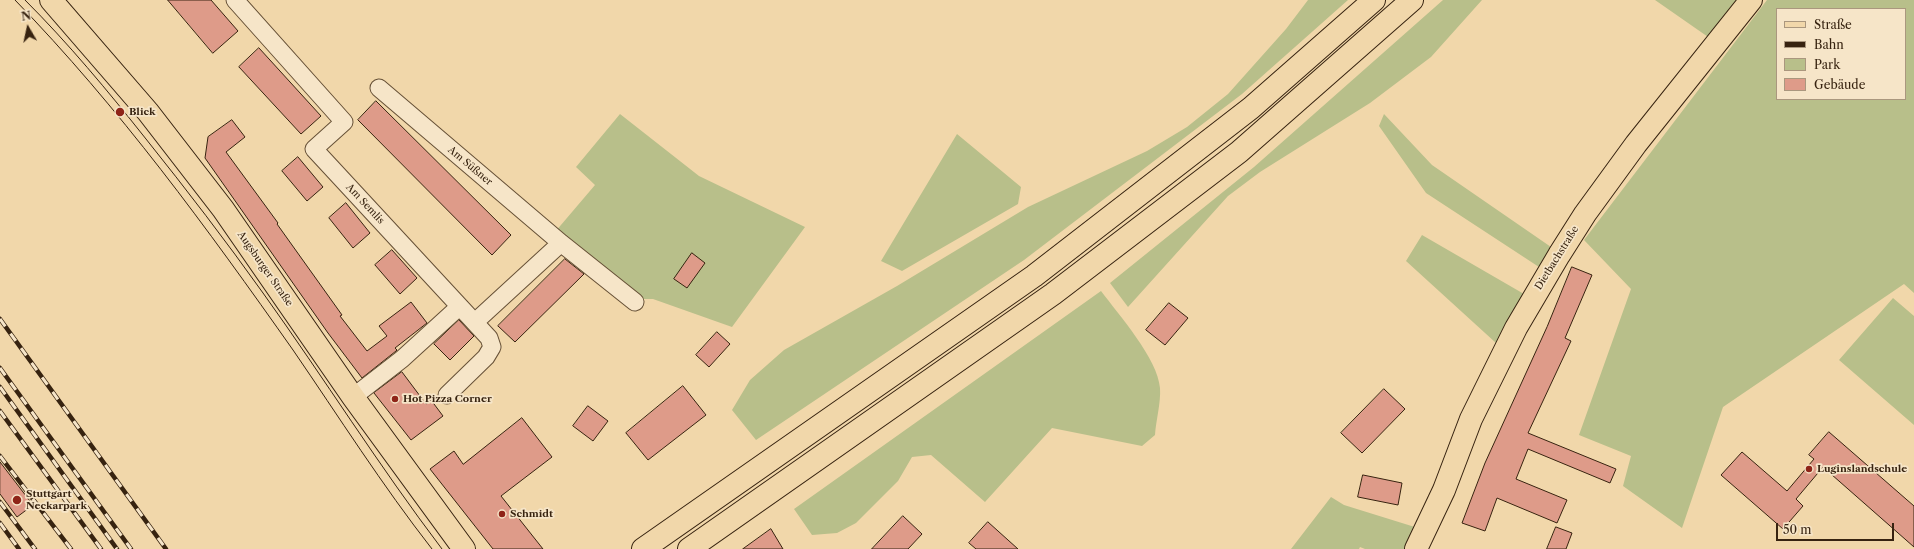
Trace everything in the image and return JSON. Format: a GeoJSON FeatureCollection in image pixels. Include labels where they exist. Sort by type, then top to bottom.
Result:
{"type":"FeatureCollection","features":[{"type":"Feature","properties":{"kind":"main road","name":"Augsburger Straße"},"geometry":{"type":"LineString","coordinates":[[51,0],[144,107],[195,171],[287,300],[353,397],[464,549]]}},
{"type":"Feature","properties":{"kind":"main road"},"geometry":{"type":"LineString","coordinates":[[643,549],[1034,276],[1251,108],[1374,0]]}},
{"type":"Feature","properties":{"kind":"main road"},"geometry":{"type":"LineString","coordinates":[[689,549],[1053,294],[1239,152],[1412,0]]}},
{"type":"Feature","properties":{"kind":"main road","name":"Dietbachstraße"},"geometry":{"type":"LineString","coordinates":[[1416,549],[1444,490],[1471,419],[1516,328],[1559,255],[1585,214],[1636,144],[1751,0]]}},
{"type":"Feature","properties":{"kind":"street","name":"Am Semlis"},"geometry":{"type":"LineString","coordinates":[[235,0],[344,122],[314,149],[459,307]]}},
{"type":"Feature","properties":{"kind":"street","name":"Am Süßner"},"geometry":{"type":"LineString","coordinates":[[379,88],[561,243],[635,302]]}},
{"type":"Feature","properties":{"kind":"street"},"geometry":{"type":"LineString","coordinates":[[475,322],[561,243]]}},
{"type":"Feature","properties":{"kind":"street"},"geometry":{"type":"LineString","coordinates":[[353,397],[402,359],[459,307],[489,338],[492,347],[486,357],[447,395]]}},
{"type":"Feature","properties":{"kind":"green space"},"geometry":{"type":"Polygon","coordinates":[[[1308,0],[1348,0],[1242,94],[1024,260],[756,440],[732,410],[750,380],[784,350],[897,286],[1028,207],[1147,151],[1187,127],[1228,94],[1286,29],[1308,0]]]}},
{"type":"Feature","properties":{"kind":"green space"},"geometry":{"type":"Polygon","coordinates":[[[1443,0],[1482,0],[1431,57],[1370,103],[1260,172],[1228,196],[1128,307],[1110,283],[1254,167],[1443,0]]]}},
{"type":"Feature","properties":{"kind":"green space"},"geometry":{"type":"Polygon","coordinates":[[[1655,0],[1740,0],[1711,39],[1655,0]]]}},
{"type":"Feature","properties":{"kind":"green space"},"geometry":{"type":"Polygon","coordinates":[[[1767,0],[1914,0],[1914,293],[1904,284],[1723,407],[1682,528],[1623,486],[1631,456],[1579,435],[1631,289],[1584,240],[1767,0]]]}},
{"type":"Feature","properties":{"kind":"green space"},"geometry":{"type":"Polygon","coordinates":[[[620,114],[699,176],[805,227],[732,327],[653,299],[634,299],[555,232],[595,185],[576,167],[620,114]]]}},
{"type":"Feature","properties":{"kind":"green space"},"geometry":{"type":"Polygon","coordinates":[[[1384,114],[1432,165],[1551,247],[1539,267],[1426,193],[1379,126],[1384,114]]]}},
{"type":"Feature","properties":{"kind":"green space"},"geometry":{"type":"Polygon","coordinates":[[[957,134],[1021,187],[1018,204],[902,271],[881,261],[957,134]]]}},
{"type":"Feature","properties":{"kind":"green space"},"geometry":{"type":"Polygon","coordinates":[[[1422,235],[1524,294],[1496,343],[1406,261],[1422,235]]]}},
{"type":"Feature","properties":{"kind":"green space"},"geometry":{"type":"Polygon","coordinates":[[[1101,291],[1145,351],[1158,376],[1160,394],[1155,435],[1142,446],[1052,428],[985,502],[931,455],[912,457],[898,481],[856,523],[837,533],[812,535],[794,509],[1101,291]]]}},
{"type":"Feature","properties":{"kind":"green space"},"geometry":{"type":"Polygon","coordinates":[[[1893,298],[1914,316],[1914,425],[1839,360],[1893,298]]]}},
{"type":"Feature","properties":{"kind":"green space"},"geometry":{"type":"Polygon","coordinates":[[[1331,497],[1344,505],[1418,528],[1404,549],[1365,549],[1360,547],[1359,549],[1291,549],[1331,497]]]}},
{"type":"Feature","properties":{"kind":"building"},"geometry":{"type":"Polygon","coordinates":[[[168,0],[211,0],[238,31],[213,53],[168,0]]]}},
{"type":"Feature","properties":{"kind":"building"},"geometry":{"type":"Polygon","coordinates":[[[259,48],[321,116],[301,134],[239,67],[259,48]]]}},
{"type":"Feature","properties":{"kind":"building"},"geometry":{"type":"Polygon","coordinates":[[[376,101],[511,235],[492,255],[358,120],[376,101]]]}},
{"type":"Feature","properties":{"kind":"building"},"geometry":{"type":"Polygon","coordinates":[[[232,120],[245,137],[226,152],[342,315],[340,316],[367,351],[387,336],[379,326],[411,302],[427,323],[395,348],[397,350],[396,351],[362,378],[328,333],[205,158],[208,137],[232,120]]]}},
{"type":"Feature","properties":{"kind":"building"},"geometry":{"type":"Polygon","coordinates":[[[298,157],[323,187],[307,201],[282,171],[298,157]]]}},
{"type":"Feature","properties":{"kind":"building"},"geometry":{"type":"Polygon","coordinates":[[[346,203],[370,233],[353,248],[329,218],[346,203]]]}},
{"type":"Feature","properties":{"kind":"building"},"geometry":{"type":"Polygon","coordinates":[[[392,250],[417,278],[400,294],[375,265],[392,250]]]}},
{"type":"Feature","properties":{"kind":"building"},"geometry":{"type":"Polygon","coordinates":[[[692,253],[705,263],[687,288],[674,279],[692,253]]]}},
{"type":"Feature","properties":{"kind":"building"},"geometry":{"type":"Polygon","coordinates":[[[565,259],[584,274],[515,342],[498,326],[565,259]]]}},
{"type":"Feature","properties":{"kind":"building"},"geometry":{"type":"Polygon","coordinates":[[[1572,267],[1592,275],[1565,338],[1571,341],[1528,433],[1616,469],[1610,483],[1528,449],[1516,479],[1567,500],[1557,523],[1497,498],[1485,531],[1462,523],[1485,463],[1547,327],[1572,267]]]}},
{"type":"Feature","properties":{"kind":"building"},"geometry":{"type":"Polygon","coordinates":[[[1169,303],[1188,318],[1165,345],[1146,330],[1169,303]]]}},
{"type":"Feature","properties":{"kind":"building"},"geometry":{"type":"Polygon","coordinates":[[[459,320],[474,336],[450,360],[434,344],[459,320]]]}},
{"type":"Feature","properties":{"kind":"building"},"geometry":{"type":"Polygon","coordinates":[[[717,332],[730,344],[709,367],[696,355],[717,332]]]}},
{"type":"Feature","properties":{"kind":"building"},"geometry":{"type":"Polygon","coordinates":[[[402,372],[426,404],[431,400],[443,416],[411,440],[374,393],[402,372]]]}},
{"type":"Feature","properties":{"kind":"building"},"geometry":{"type":"Polygon","coordinates":[[[683,386],[706,415],[648,460],[626,433],[683,386]]]}},
{"type":"Feature","properties":{"kind":"building"},"geometry":{"type":"Polygon","coordinates":[[[1384,389],[1405,409],[1362,453],[1341,433],[1384,389]]]}},
{"type":"Feature","properties":{"kind":"building"},"geometry":{"type":"Polygon","coordinates":[[[588,406],[608,421],[593,441],[573,426],[588,406]]]}},
{"type":"Feature","properties":{"kind":"building"},"geometry":{"type":"Polygon","coordinates":[[[522,418],[552,457],[501,496],[543,549],[493,549],[430,469],[454,451],[463,464],[522,418]]]}},
{"type":"Feature","properties":{"kind":"building"},"geometry":{"type":"Polygon","coordinates":[[[1829,432],[1914,506],[1914,547],[1823,467],[1796,499],[1803,506],[1783,529],[1721,475],[1742,452],[1787,491],[1814,459],[1809,455],[1829,432]]]}},
{"type":"Feature","properties":{"kind":"building"},"geometry":{"type":"Polygon","coordinates":[[[0,462],[33,505],[17,517],[0,494],[0,462]]]}},
{"type":"Feature","properties":{"kind":"building"},"geometry":{"type":"Polygon","coordinates":[[[1363,475],[1402,483],[1398,505],[1358,497],[1363,475]]]}},
{"type":"Feature","properties":{"kind":"building"},"geometry":{"type":"Polygon","coordinates":[[[903,516],[922,534],[908,549],[872,549],[903,516]]]}},
{"type":"Feature","properties":{"kind":"building"},"geometry":{"type":"Polygon","coordinates":[[[988,522],[1018,549],[976,549],[969,543],[988,522]]]}},
{"type":"Feature","properties":{"kind":"building"},"geometry":{"type":"Polygon","coordinates":[[[1556,527],[1572,533],[1566,549],[1547,549],[1556,527]]]}},
{"type":"Feature","properties":{"kind":"building"},"geometry":{"type":"Polygon","coordinates":[[[771,529],[783,549],[743,549],[771,529]]]}},
{"type":"Feature","properties":{"kind":"tram line"},"geometry":{"type":"LineString","coordinates":[[15,0],[90,83],[161,169],[293,350],[378,476],[432,549]]}},
{"type":"Feature","properties":{"kind":"tram line"},"geometry":{"type":"LineString","coordinates":[[25,0],[57,33],[102,85],[206,215],[263,293],[396,486],[442,549]]}},
{"type":"Feature","properties":{"kind":"railway"},"geometry":{"type":"LineString","coordinates":[[0,319],[166,549]]}},
{"type":"Feature","properties":{"kind":"railway"},"geometry":{"type":"LineString","coordinates":[[0,368],[131,549]]}},
{"type":"Feature","properties":{"kind":"railway"},"geometry":{"type":"LineString","coordinates":[[0,387],[117,549]]}},
{"type":"Feature","properties":{"kind":"railway"},"geometry":{"type":"LineString","coordinates":[[0,411],[101,549]]}},
{"type":"Feature","properties":{"kind":"railway"},"geometry":{"type":"LineString","coordinates":[[0,456],[71,549]]}},
{"type":"Feature","properties":{"kind":"railway"},"geometry":{"type":"LineString","coordinates":[[0,502],[35,549]]}},
{"type":"Feature","properties":{"kind":"railway"},"geometry":{"type":"LineString","coordinates":[[0,523],[19,549]]}},
{"type":"Feature","properties":{"kind":"place","name":"Blick"},"geometry":{"type":"Point","coordinates":[120,112]}},
{"type":"Feature","properties":{"kind":"place","name":"Hot Pizza Corner"},"geometry":{"type":"Point","coordinates":[395,399]}},
{"type":"Feature","properties":{"kind":"place","name":"Luginslandschule"},"geometry":{"type":"Point","coordinates":[1809,469]}},
{"type":"Feature","properties":{"kind":"place","name":"Stuttgart Neckarpark"},"geometry":{"type":"Point","coordinates":[17,500]}},
{"type":"Feature","properties":{"kind":"place","name":"Schmidt"},"geometry":{"type":"Point","coordinates":[502,514]}}]}
